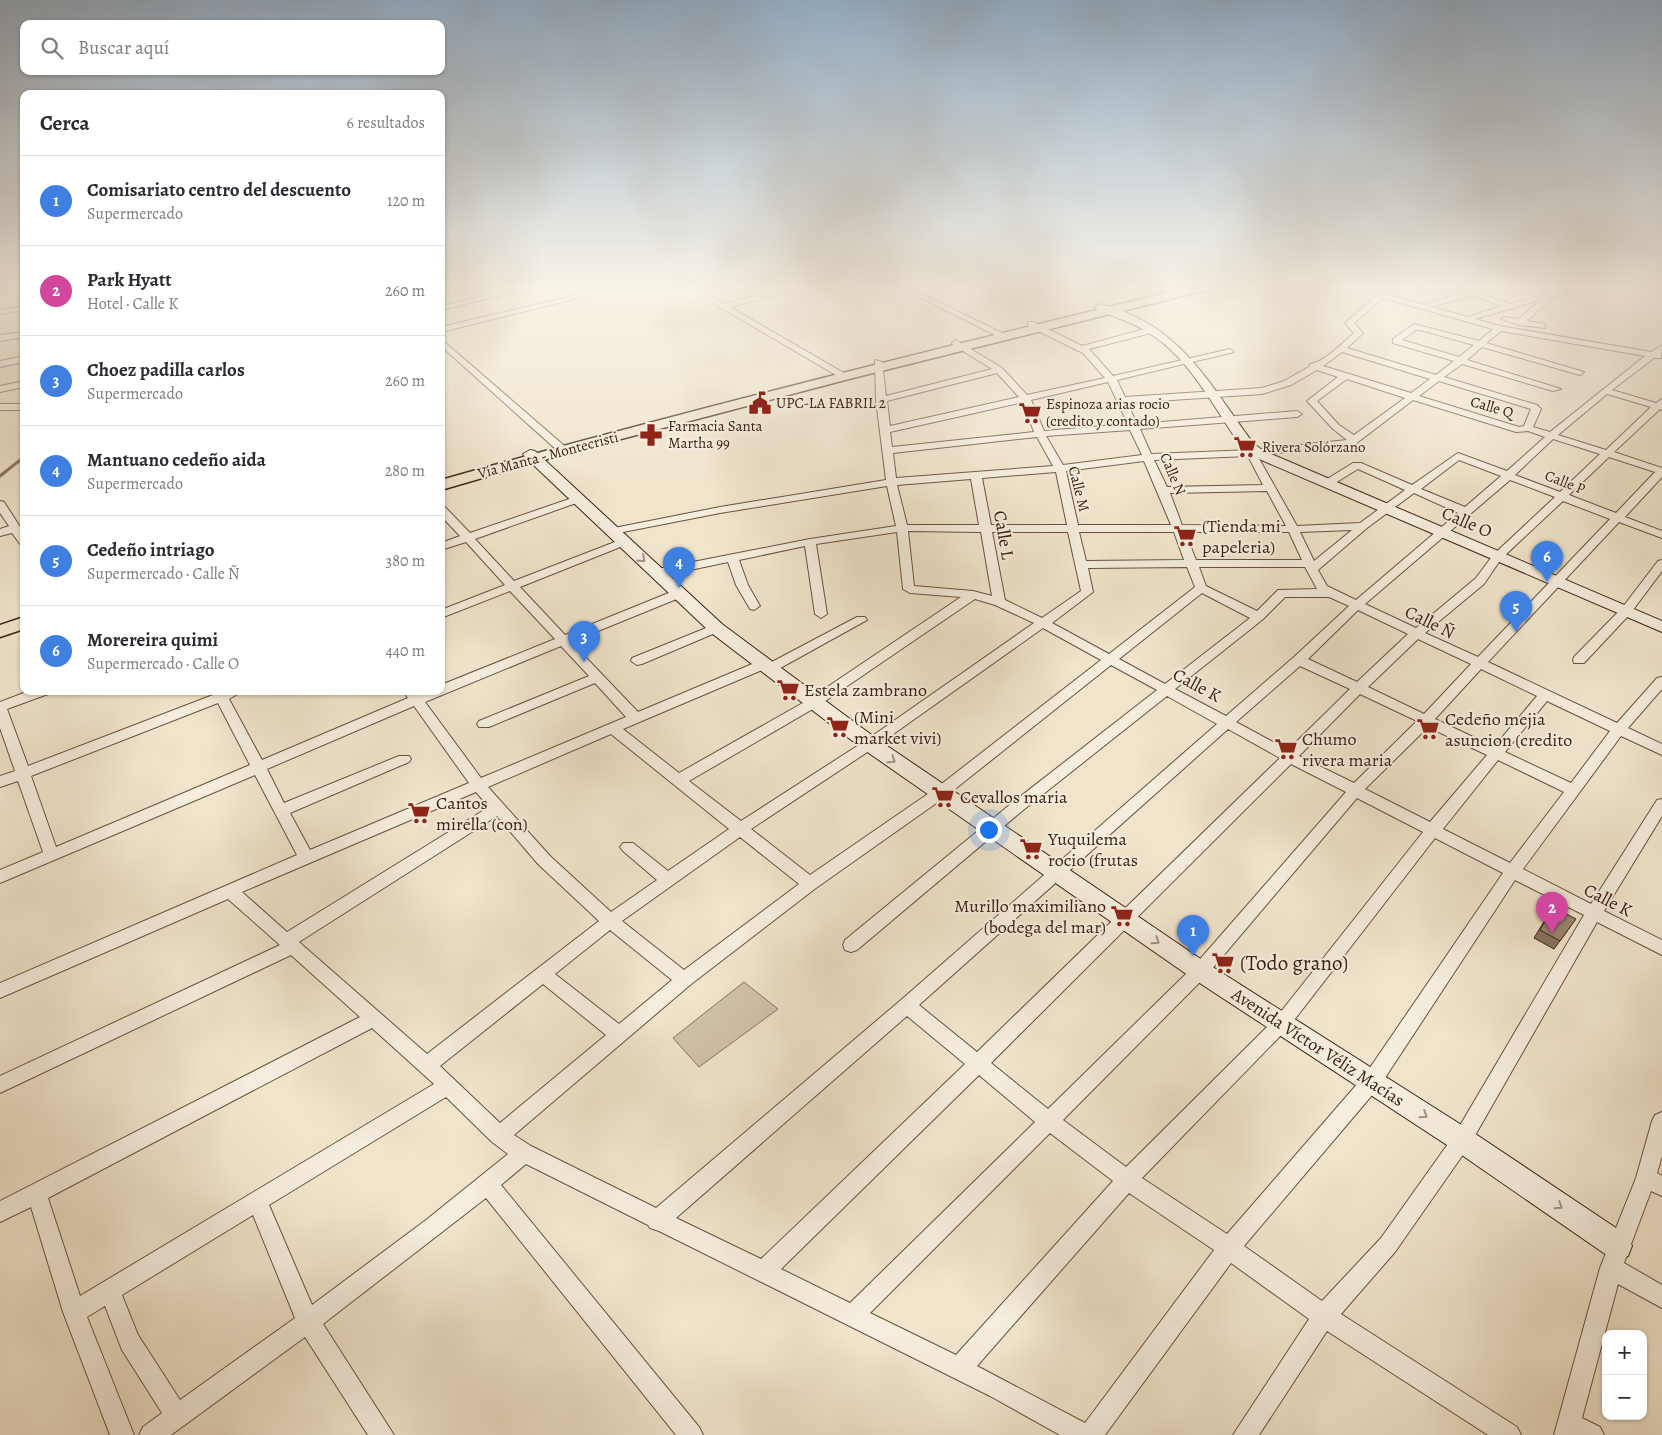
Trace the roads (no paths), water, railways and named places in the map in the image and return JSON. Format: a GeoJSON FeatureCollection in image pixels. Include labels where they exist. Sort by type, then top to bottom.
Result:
{"type":"FeatureCollection","features":[{"type":"Feature","properties":{"kind":"main road","name":"Vía Manta - Montecristi"},"geometry":{"type":"LineString","coordinates":[[445,478],[925,353]]}},
{"type":"Feature","properties":{"kind":"main road","name":"Vía Manta - Montecristi"},"geometry":{"type":"LineString","coordinates":[[445,484],[532,456]]}},
{"type":"Feature","properties":{"kind":"main road"},"geometry":{"type":"LineString","coordinates":[[0,622],[20,615]]}},
{"type":"Feature","properties":{"kind":"main road"},"geometry":{"type":"LineString","coordinates":[[0,631],[20,624]]}},
{"type":"Feature","properties":{"kind":"street"},"geometry":{"type":"LineString","coordinates":[[806,353],[842,374]]}},
{"type":"Feature","properties":{"kind":"street","name":"Calle M"},"geometry":{"type":"LineString","coordinates":[[972,353],[999,370],[1027,400],[1040,434],[1060,469],[1087,592]]}},
{"type":"Feature","properties":{"kind":"street","name":"Calle N"},"geometry":{"type":"LineString","coordinates":[[1088,353],[1112,380],[1123,400],[1164,490],[1201,588]]}},
{"type":"Feature","properties":{"kind":"street","name":"Calle Ñ"},"geometry":{"type":"LineString","coordinates":[[1177,353],[1187,362],[1254,453],[1319,585],[1330,593],[1356,606],[1618,731],[1662,750]]}},
{"type":"Feature","properties":{"kind":"street"},"geometry":{"type":"LineString","coordinates":[[885,430],[1027,400],[1226,353]]}},
{"type":"Feature","properties":{"kind":"street"},"geometry":{"type":"LineString","coordinates":[[1123,400],[1273,389],[1282,386],[1334,353]]}},
{"type":"Feature","properties":{"kind":"street"},"geometry":{"type":"LineString","coordinates":[[1354,353],[1534,407],[1536,409],[1528,428]]}},
{"type":"Feature","properties":{"kind":"street"},"geometry":{"type":"LineString","coordinates":[[1434,353],[1556,389]]}},
{"type":"Feature","properties":{"kind":"street"},"geometry":{"type":"LineString","coordinates":[[613,531],[720,510],[891,482],[1060,469],[1149,457],[1254,453],[1350,444],[1470,353]]}},
{"type":"Feature","properties":{"kind":"street"},"geometry":{"type":"LineString","coordinates":[[1513,353],[1580,372]]}},
{"type":"Feature","properties":{"kind":"street"},"geometry":{"type":"LineString","coordinates":[[658,1221],[907,1006],[1056,871],[1299,660],[1356,606],[1508,476],[1552,435],[1604,391],[1659,353]]}},
{"type":"Feature","properties":{"kind":"street"},"geometry":{"type":"LineString","coordinates":[[445,356],[455,354],[561,448]]}},
{"type":"Feature","properties":{"kind":"street"},"geometry":{"type":"LineString","coordinates":[[0,364],[20,360]]}},
{"type":"Feature","properties":{"kind":"street","name":"Calle K"},"geometry":{"type":"LineString","coordinates":[[878,364],[891,482],[902,528],[907,586],[910,589],[973,595],[999,602],[1043,623],[1290,757],[1662,948]]}},
{"type":"Feature","properties":{"kind":"street","name":"Calle Q"},"geometry":{"type":"LineString","coordinates":[[1313,366],[1519,430],[1528,428],[1552,435],[1662,471]]}},
{"type":"Feature","properties":{"kind":"street"},"geometry":{"type":"LineString","coordinates":[[882,400],[999,370]]}},
{"type":"Feature","properties":{"kind":"street"},"geometry":{"type":"LineString","coordinates":[[1344,377],[1312,401],[1336,427],[1355,440]]}},
{"type":"Feature","properties":{"kind":"street"},"geometry":{"type":"LineString","coordinates":[[20,385],[5,388],[20,406]]}},
{"type":"Feature","properties":{"kind":"street"},"geometry":{"type":"LineString","coordinates":[[1604,391],[1660,405]]}},
{"type":"Feature","properties":{"kind":"street"},"geometry":{"type":"LineString","coordinates":[[764,1272],[977,1062],[1125,920],[1358,689],[1416,634],[1480,581],[1497,556],[1660,405]]}},
{"type":"Feature","properties":{"kind":"street"},"geometry":{"type":"LineString","coordinates":[[0,407],[20,407]]}},
{"type":"Feature","properties":{"kind":"street"},"geometry":{"type":"LineString","coordinates":[[887,451],[1040,434],[1297,414]]}},
{"type":"Feature","properties":{"kind":"street","name":"Calle O"},"geometry":{"type":"LineString","coordinates":[[1254,453],[1662,626]]}},
{"type":"Feature","properties":{"kind":"street","name":"Avenida Víctor Véliz Macías"},"geometry":{"type":"LineString","coordinates":[[532,456],[716,628],[813,703],[990,829],[1056,871],[1200,971],[1462,1140],[1618,1246]]}},
{"type":"Feature","properties":{"kind":"street","name":"Calle P"},"geometry":{"type":"LineString","coordinates":[[1412,489],[1458,456],[1662,535]]}},
{"type":"Feature","properties":{"kind":"street"},"geometry":{"type":"LineString","coordinates":[[1328,483],[1357,466],[1466,512]]}},
{"type":"Feature","properties":{"kind":"street"},"geometry":{"type":"LineString","coordinates":[[853,1315],[1200,971],[1356,790],[1479,665],[1662,471]]}},
{"type":"Feature","properties":{"kind":"street","name":"Calle L"},"geometry":{"type":"LineString","coordinates":[[976,475],[999,602]]}},
{"type":"Feature","properties":{"kind":"street"},"geometry":{"type":"LineString","coordinates":[[1164,490],[1270,488]]}},
{"type":"Feature","properties":{"kind":"street"},"geometry":{"type":"LineString","coordinates":[[1081,566],[1193,563],[1311,567],[1412,489]]}},
{"type":"Feature","properties":{"kind":"street"},"geometry":{"type":"LineString","coordinates":[[445,546],[578,499]]}},
{"type":"Feature","properties":{"kind":"street"},"geometry":{"type":"LineString","coordinates":[[0,504],[20,536]]}},
{"type":"Feature","properties":{"kind":"street"},"geometry":{"type":"LineString","coordinates":[[445,513],[514,586],[560,640],[636,719]]}},
{"type":"Feature","properties":{"kind":"street"},"geometry":{"type":"LineString","coordinates":[[657,573],[810,542],[902,528],[1293,529],[1363,526]]}},
{"type":"Feature","properties":{"kind":"street"},"geometry":{"type":"LineString","coordinates":[[0,533],[15,528]]}},
{"type":"Feature","properties":{"kind":"street"},"geometry":{"type":"LineString","coordinates":[[445,612],[624,542]]}},
{"type":"Feature","properties":{"kind":"street"},"geometry":{"type":"LineString","coordinates":[[810,542],[821,614]]}},
{"type":"Feature","properties":{"kind":"street"},"geometry":{"type":"LineString","coordinates":[[732,557],[742,585],[754,606]]}},
{"type":"Feature","properties":{"kind":"street"},"geometry":{"type":"LineString","coordinates":[[1579,660],[1626,611],[1662,563]]}},
{"type":"Feature","properties":{"kind":"street"},"geometry":{"type":"LineString","coordinates":[[499,1136],[684,980],[810,884],[940,793],[1201,588],[1258,617]]}},
{"type":"Feature","properties":{"kind":"street"},"geometry":{"type":"LineString","coordinates":[[427,1065],[610,920],[740,830],[870,744],[1087,592]]}},
{"type":"Feature","properties":{"kind":"street"},"geometry":{"type":"LineString","coordinates":[[445,688],[560,640],[680,593]]}},
{"type":"Feature","properties":{"kind":"street"},"geometry":{"type":"LineString","coordinates":[[851,945],[990,829],[1258,617],[1282,593],[1330,593]]}},
{"type":"Feature","properties":{"kind":"street"},"geometry":{"type":"LineString","coordinates":[[678,781],[813,703],[973,595]]}},
{"type":"Feature","properties":{"kind":"street"},"geometry":{"type":"LineString","coordinates":[[0,991],[478,785],[765,667],[861,620]]}},
{"type":"Feature","properties":{"kind":"street"},"geometry":{"type":"LineString","coordinates":[[637,661],[716,628]]}},
{"type":"Feature","properties":{"kind":"street"},"geometry":{"type":"LineString","coordinates":[[1299,660],[1573,790]]}},
{"type":"Feature","properties":{"kind":"street"},"geometry":{"type":"LineString","coordinates":[[484,724],[596,678]]}},
{"type":"Feature","properties":{"kind":"street"},"geometry":{"type":"LineString","coordinates":[[1091,1435],[1229,1248],[1372,1081],[1512,872],[1618,731],[1662,681]]}},
{"type":"Feature","properties":{"kind":"street"},"geometry":{"type":"LineString","coordinates":[[32,695],[0,707],[25,772],[52,856]]}},
{"type":"Feature","properties":{"kind":"street"},"geometry":{"type":"LineString","coordinates":[[0,782],[217,695]]}},
{"type":"Feature","properties":{"kind":"street"},"geometry":{"type":"LineString","coordinates":[[220,695],[259,765],[306,858]]}},
{"type":"Feature","properties":{"kind":"street"},"geometry":{"type":"LineString","coordinates":[[0,877],[52,856],[413,696],[478,785],[544,860],[610,920],[684,980]]}},
{"type":"Feature","properties":{"kind":"street"},"geometry":{"type":"LineString","coordinates":[[959,1369],[1127,1180],[1282,1023],[1432,831],[1544,696]]}},
{"type":"Feature","properties":{"kind":"street"},"geometry":{"type":"LineString","coordinates":[[613,729],[810,884]]}},
{"type":"Feature","properties":{"kind":"street"},"geometry":{"type":"LineString","coordinates":[[282,810],[404,759]]}},
{"type":"Feature","properties":{"kind":"street"},"geometry":{"type":"LineString","coordinates":[[1244,1435],[1324,1316],[1388,1244],[1462,1140],[1593,914],[1662,804]]}},
{"type":"Feature","properties":{"kind":"street"},"geometry":{"type":"LineString","coordinates":[[0,1085],[289,944],[498,808]]}},
{"type":"Feature","properties":{"kind":"street"},"geometry":{"type":"LineString","coordinates":[[628,847],[668,880]]}},
{"type":"Feature","properties":{"kind":"street"},"geometry":{"type":"LineString","coordinates":[[230,892],[427,1065],[499,1136],[524,1153],[658,1221],[853,1315],[1084,1435]]}},
{"type":"Feature","properties":{"kind":"street"},"geometry":{"type":"LineString","coordinates":[[543,974],[620,1035]]}},
{"type":"Feature","properties":{"kind":"street"},"geometry":{"type":"LineString","coordinates":[[907,1006],[1048,1121],[1127,1180],[1229,1248],[1324,1316],[1509,1435]]}},
{"type":"Feature","properties":{"kind":"street"},"geometry":{"type":"LineString","coordinates":[[0,1212],[374,1018]]}},
{"type":"Feature","properties":{"kind":"street"},"geometry":{"type":"LineString","coordinates":[[74,1312],[448,1085]]}},
{"type":"Feature","properties":{"kind":"street"},"geometry":{"type":"LineString","coordinates":[[1592,1435],[1568,1429],[1618,1246],[1654,1182],[1662,1121]]}},
{"type":"Feature","properties":{"kind":"street"},"geometry":{"type":"LineString","coordinates":[[151,1435],[308,1322],[487,1184],[524,1153]]}},
{"type":"Feature","properties":{"kind":"street"},"geometry":{"type":"LineString","coordinates":[[487,1184],[690,1435]]}},
{"type":"Feature","properties":{"kind":"street"},"geometry":{"type":"LineString","coordinates":[[37,1194],[74,1312],[122,1435]]}},
{"type":"Feature","properties":{"kind":"street"},"geometry":{"type":"LineString","coordinates":[[257,1201],[308,1322],[382,1435]]}},
{"type":"Feature","properties":{"kind":"street"},"geometry":{"type":"LineString","coordinates":[[1611,1268],[1662,1297]]}},
{"type":"Feature","properties":{"kind":"street"},"geometry":{"type":"LineString","coordinates":[[110,1291],[130,1342],[177,1416]]}},
{"type":"Feature","properties":{"kind":"waterway"},"geometry":{"type":"LineString","coordinates":[[0,476],[20,460]]}},
{"type":"Feature","properties":{"kind":"place","name":"UPC-LA FABRIL 2"},"geometry":{"type":"Point","coordinates":[760,403]}},
{"type":"Feature","properties":{"kind":"place","name":"Espinoza arias rocio (credito y contado)"},"geometry":{"type":"Point","coordinates":[1030,413]}},
{"type":"Feature","properties":{"kind":"place","name":"Farmacia Santa Martha 99"},"geometry":{"type":"Point","coordinates":[651,435]}},
{"type":"Feature","properties":{"kind":"place","name":"Rivera Solórzano"},"geometry":{"type":"Point","coordinates":[1245,447]}},
{"type":"Feature","properties":{"kind":"place","name":"(Tienda mi papeleria)"},"geometry":{"type":"Point","coordinates":[1185,536]}},
{"type":"Feature","properties":{"kind":"place","name":"Morereira quimi"},"geometry":{"type":"Point","coordinates":[1547,582]}},
{"type":"Feature","properties":{"kind":"place","name":"Mantuano cedeño aida"},"geometry":{"type":"Point","coordinates":[679,588]}},
{"type":"Feature","properties":{"kind":"place","name":"Cedeño intriago"},"geometry":{"type":"Point","coordinates":[1516,632]}},
{"type":"Feature","properties":{"kind":"place","name":"Choez padilla carlos"},"geometry":{"type":"Point","coordinates":[584,662]}},
{"type":"Feature","properties":{"kind":"place","name":"Estela zambrano"},"geometry":{"type":"Point","coordinates":[788,690]}},
{"type":"Feature","properties":{"kind":"place","name":"(Mini market vivi)"},"geometry":{"type":"Point","coordinates":[838,727]}},
{"type":"Feature","properties":{"kind":"place","name":"Cedeño mejia asuncion (credito"},"geometry":{"type":"Point","coordinates":[1428,729]}},
{"type":"Feature","properties":{"kind":"place","name":"Chumo rivera maria"},"geometry":{"type":"Point","coordinates":[1286,749]}},
{"type":"Feature","properties":{"kind":"place","name":"Cevallos maria"},"geometry":{"type":"Point","coordinates":[943,797]}},
{"type":"Feature","properties":{"kind":"place","name":"Cantos mirella (con)"},"geometry":{"type":"Point","coordinates":[419,813]}},
{"type":"Feature","properties":{"kind":"place","name":"Yuquilema rocio (frutas"},"geometry":{"type":"Point","coordinates":[1031,849]}},
{"type":"Feature","properties":{"kind":"place","name":"Murillo maximiliano (bodega del mar)"},"geometry":{"type":"Point","coordinates":[1122,916]}},
{"type":"Feature","properties":{"kind":"place","name":"Park Hyatt"},"geometry":{"type":"Point","coordinates":[1552,933]}},
{"type":"Feature","properties":{"kind":"place","name":"Comisariato centro del descuento"},"geometry":{"type":"Point","coordinates":[1193,956]}},
{"type":"Feature","properties":{"kind":"place","name":"(Todo grano)"},"geometry":{"type":"Point","coordinates":[1223,963]}}]}
